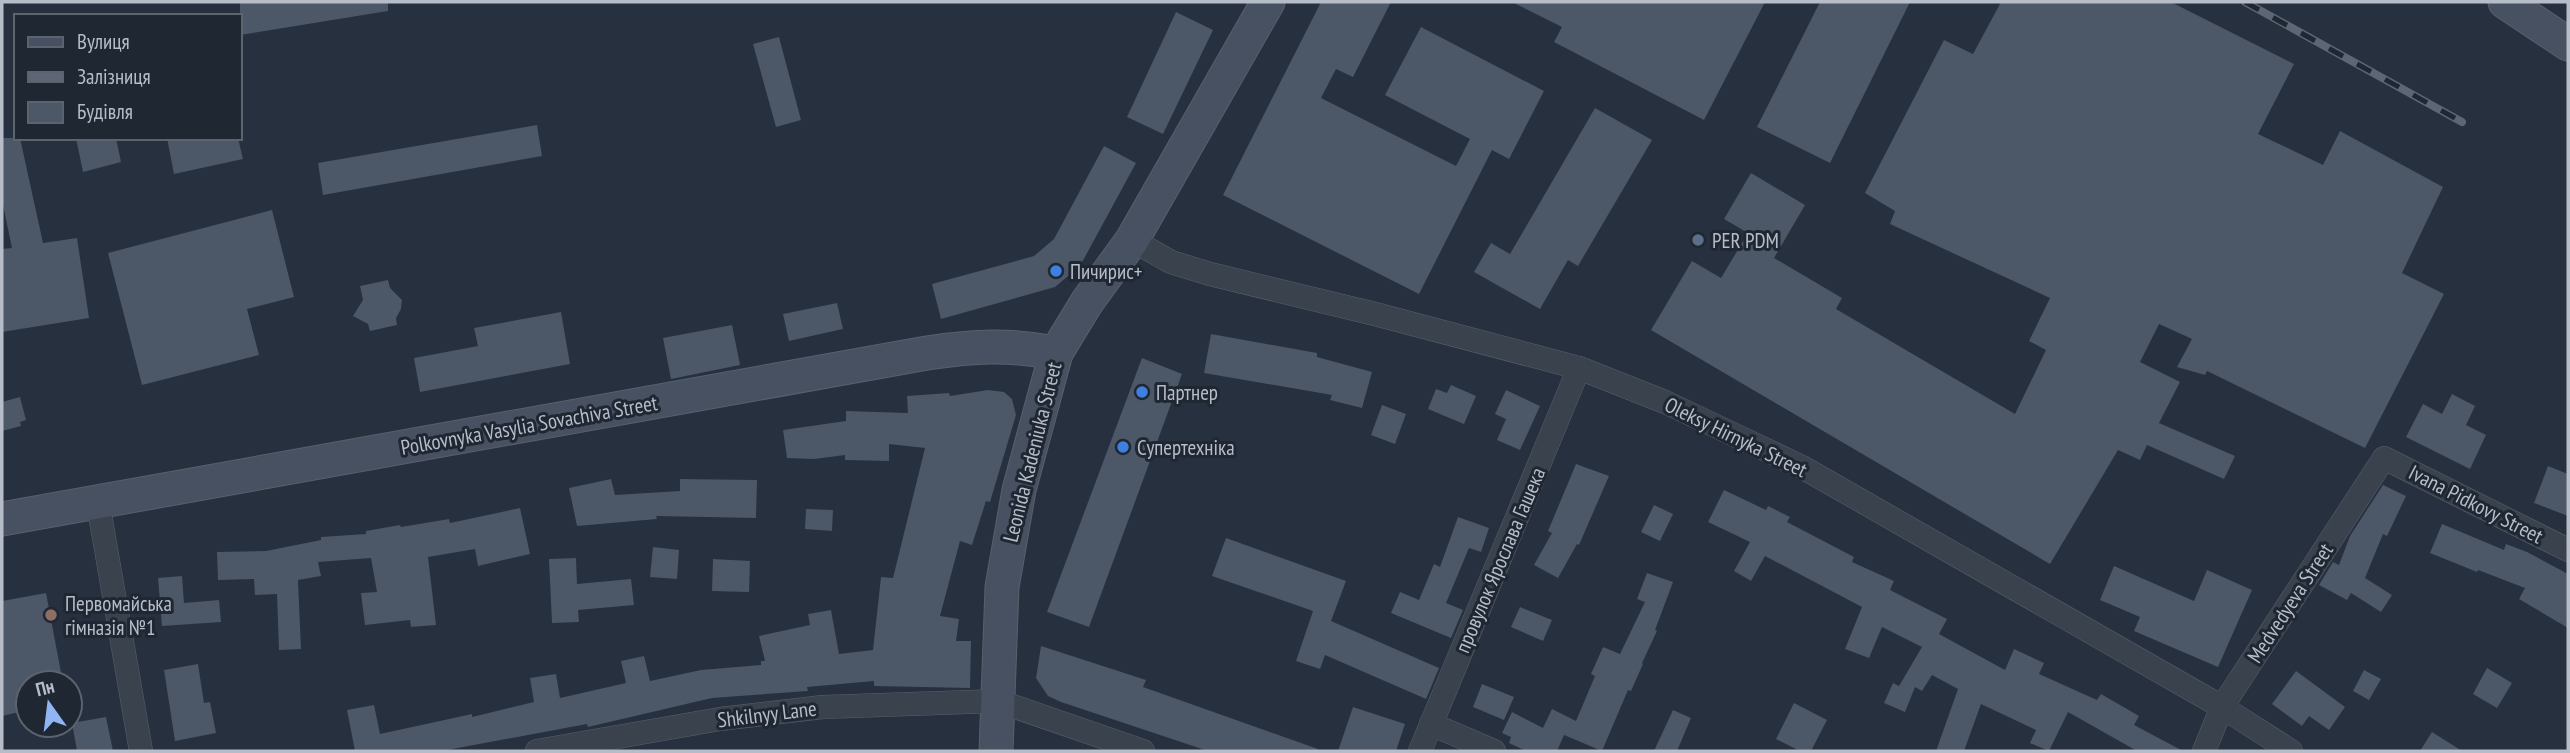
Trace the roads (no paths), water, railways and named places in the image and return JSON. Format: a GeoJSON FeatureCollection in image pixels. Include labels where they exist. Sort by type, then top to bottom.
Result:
{"type":"FeatureCollection","features":[{"type":"Feature","properties":{"kind":"street","name":"Leonida Kadeniuka Street"},"geometry":{"type":"LineString","coordinates":[[996,751],[1002,587],[1019,490],[1056,353],[1087,302],[1132,240],[1268,2]]}},
{"type":"Feature","properties":{"kind":"street"},"geometry":{"type":"LineString","coordinates":[[2505,2],[2566,37]]}},
{"type":"Feature","properties":{"kind":"street","name":"Oleksy Hirnyka Street"},"geometry":{"type":"LineString","coordinates":[[1132,240],[1171,262],[1210,274],[1376,314],[1579,368],[1665,401],[1802,467],[2222,707],[2291,751]]}},
{"type":"Feature","properties":{"kind":"street","name":"Polkovnyka Vasylia Sovachiva Street"},"geometry":{"type":"LineString","coordinates":[[2,519],[940,351],[976,346],[1008,346],[1056,353]]}},
{"type":"Feature","properties":{"kind":"street","name":"провулок Ярослава Гашека"},"geometry":{"type":"LineString","coordinates":[[1420,751],[1579,368]]}},
{"type":"Feature","properties":{"kind":"street","name":"Medvedyeva Street"},"geometry":{"type":"LineString","coordinates":[[2204,751],[2222,707],[2384,458]]}},
{"type":"Feature","properties":{"kind":"street","name":"Ivana Pidkovy Street"},"geometry":{"type":"LineString","coordinates":[[2384,458],[2568,551]]}},
{"type":"Feature","properties":{"kind":"street"},"geometry":{"type":"LineString","coordinates":[[98,503],[141,751]]}},
{"type":"Feature","properties":{"kind":"street"},"geometry":{"type":"LineString","coordinates":[[999,701],[1143,751]]}},
{"type":"Feature","properties":{"kind":"street","name":"Shkilnyy Lane"},"geometry":{"type":"LineString","coordinates":[[537,751],[720,719],[823,707],[999,701]]}},
{"type":"Feature","properties":{"kind":"street"},"geometry":{"type":"LineString","coordinates":[[1431,724],[1494,751]]}},
{"type":"Feature","properties":{"kind":"railway"},"geometry":{"type":"LineString","coordinates":[[2245,2],[2462,122]]}},
{"type":"Feature","properties":{"kind":"place","name":"PER PDM"},"geometry":{"type":"Point","coordinates":[1698,240]}},
{"type":"Feature","properties":{"kind":"place","name":"Пичирис+"},"geometry":{"type":"Point","coordinates":[1056,271]}},
{"type":"Feature","properties":{"kind":"place","name":"Партнер"},"geometry":{"type":"Point","coordinates":[1142,392]}},
{"type":"Feature","properties":{"kind":"place","name":"Супертехніка"},"geometry":{"type":"Point","coordinates":[1123,447]}},
{"type":"Feature","properties":{"kind":"place","name":"Первомайська гімназія №1"},"geometry":{"type":"Point","coordinates":[51,615]}}]}
